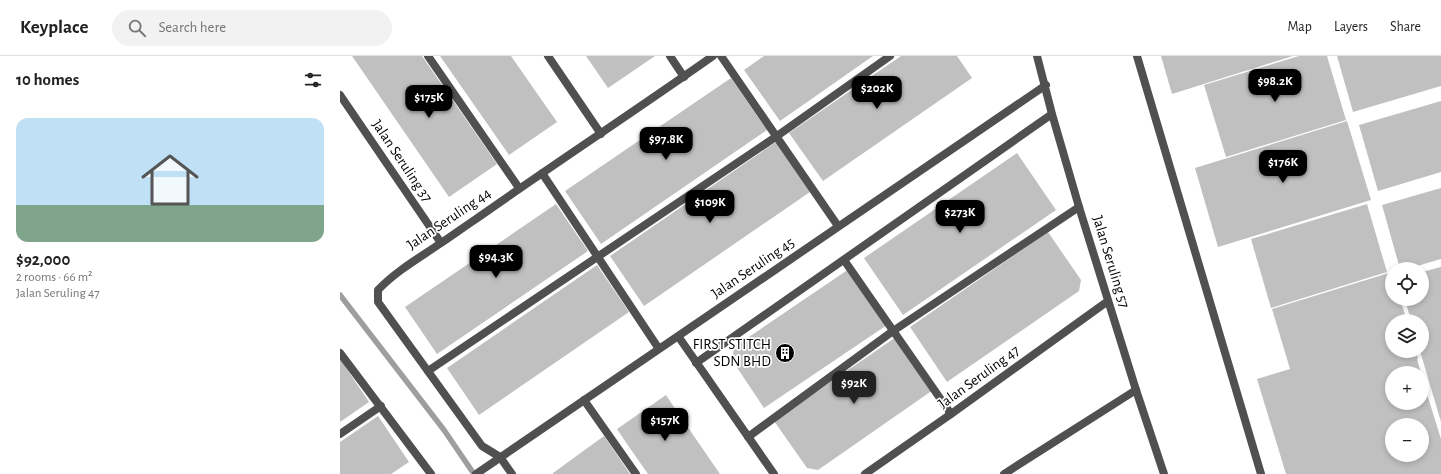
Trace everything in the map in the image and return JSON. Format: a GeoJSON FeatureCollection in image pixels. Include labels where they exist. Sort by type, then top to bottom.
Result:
{"type":"FeatureCollection","features":[{"type":"Feature","properties":{"kind":"street"},"geometry":{"type":"LineString","coordinates":[[428,56],[519,188]]}},
{"type":"Feature","properties":{"kind":"street"},"geometry":{"type":"LineString","coordinates":[[548,56],[601,134]]}},
{"type":"Feature","properties":{"kind":"street"},"geometry":{"type":"LineString","coordinates":[[670,56],[684,77]]}},
{"type":"Feature","properties":{"kind":"street","name":"Jalan Seruling 44"},"geometry":{"type":"LineString","coordinates":[[500,457],[482,446],[378,302],[378,290],[389,278],[414,260],[601,134],[713,56]]}},
{"type":"Feature","properties":{"kind":"street"},"geometry":{"type":"LineString","coordinates":[[721,56],[838,226]]}},
{"type":"Feature","properties":{"kind":"street"},"geometry":{"type":"LineString","coordinates":[[428,371],[776,136],[890,56]]}},
{"type":"Feature","properties":{"kind":"street","name":"Jalan Seruling 57"},"geometry":{"type":"LineString","coordinates":[[1038,56],[1052,114],[1079,207],[1164,474]]}},
{"type":"Feature","properties":{"kind":"street"},"geometry":{"type":"LineString","coordinates":[[1137,56],[1261,474]]}},
{"type":"Feature","properties":{"kind":"street","name":"Jalan Seruling 45"},"geometry":{"type":"LineString","coordinates":[[476,474],[1046,85]]}},
{"type":"Feature","properties":{"kind":"street","name":"Jalan Seruling 37"},"geometry":{"type":"LineString","coordinates":[[340,95],[441,243]]}},
{"type":"Feature","properties":{"kind":"street"},"geometry":{"type":"LineString","coordinates":[[696,362],[1052,114]]}},
{"type":"Feature","properties":{"kind":"street"},"geometry":{"type":"LineString","coordinates":[[542,173],[659,349]]}},
{"type":"Feature","properties":{"kind":"street"},"geometry":{"type":"LineString","coordinates":[[748,437],[893,331],[1079,207]]}},
{"type":"Feature","properties":{"kind":"street"},"geometry":{"type":"LineString","coordinates":[[844,260],[951,414]]}},
{"type":"Feature","properties":{"kind":"street","name":"Jalan Seruling 47"},"geometry":{"type":"LineString","coordinates":[[865,474],[1108,301]]}},
{"type":"Feature","properties":{"kind":"street"},"geometry":{"type":"LineString","coordinates":[[678,336],[774,474]]}},
{"type":"Feature","properties":{"kind":"street"},"geometry":{"type":"LineString","coordinates":[[340,353],[431,474]]}},
{"type":"Feature","properties":{"kind":"street"},"geometry":{"type":"LineString","coordinates":[[1004,474],[1136,390]]}},
{"type":"Feature","properties":{"kind":"street"},"geometry":{"type":"LineString","coordinates":[[584,400],[636,474]]}},
{"type":"Feature","properties":{"kind":"street"},"geometry":{"type":"LineString","coordinates":[[340,434],[381,406]]}},
{"type":"Feature","properties":{"kind":"street"},"geometry":{"type":"LineString","coordinates":[[500,457],[512,474]]}},
{"type":"Feature","properties":{"kind":"building"},"geometry":{"type":"Polygon","coordinates":[[[352,56],[422,56],[497,164],[449,197],[352,56]]]}},
{"type":"Feature","properties":{"kind":"building"},"geometry":{"type":"Polygon","coordinates":[[[440,56],[511,56],[557,122],[509,155],[440,56]]]}},
{"type":"Feature","properties":{"kind":"building"},"geometry":{"type":"Polygon","coordinates":[[[586,56],[655,56],[608,88],[586,56]]]}},
{"type":"Feature","properties":{"kind":"building"},"geometry":{"type":"Polygon","coordinates":[[[764,56],[873,56],[780,121],[744,70],[764,56]]]}},
{"type":"Feature","properties":{"kind":"building"},"geometry":{"type":"Polygon","coordinates":[[[901,56],[957,56],[972,78],[823,181],[789,133],[901,56]]]}},
{"type":"Feature","properties":{"kind":"building"},"geometry":{"type":"Polygon","coordinates":[[[1161,56],[1293,56],[1172,94],[1161,56]]]}},
{"type":"Feature","properties":{"kind":"building"},"geometry":{"type":"Polygon","coordinates":[[[1299,56],[1327,56],[1346,120],[1226,157],[1204,85],[1299,56]]]}},
{"type":"Feature","properties":{"kind":"building"},"geometry":{"type":"Polygon","coordinates":[[[1337,56],[1441,56],[1441,86],[1353,112],[1337,56]]]}},
{"type":"Feature","properties":{"kind":"building"},"geometry":{"type":"Polygon","coordinates":[[[731,78],[767,130],[601,244],[565,191],[731,78]]]}},
{"type":"Feature","properties":{"kind":"building"},"geometry":{"type":"Polygon","coordinates":[[[1441,101],[1441,172],[1378,191],[1359,125],[1441,101]]]}},
{"type":"Feature","properties":{"kind":"building"},"geometry":{"type":"Polygon","coordinates":[[[1347,121],[1371,200],[1218,247],[1195,168],[1347,121]]]}},
{"type":"Feature","properties":{"kind":"building"},"geometry":{"type":"Polygon","coordinates":[[[776,142],[810,192],[644,306],[610,256],[776,142]]]}},
{"type":"Feature","properties":{"kind":"building"},"geometry":{"type":"Polygon","coordinates":[[[1017,153],[1056,210],[903,315],[864,258],[1017,153]]]}},
{"type":"Feature","properties":{"kind":"building"},"geometry":{"type":"Polygon","coordinates":[[[1441,188],[1441,259],[1429,263],[1398,262],[1382,205],[1441,188]]]}},
{"type":"Feature","properties":{"kind":"building"},"geometry":{"type":"Polygon","coordinates":[[[556,204],[588,251],[437,354],[405,307],[556,204]]]}},
{"type":"Feature","properties":{"kind":"building"},"geometry":{"type":"Polygon","coordinates":[[[1367,204],[1385,265],[1385,273],[1271,308],[1251,239],[1367,204]]]}},
{"type":"Feature","properties":{"kind":"building"},"geometry":{"type":"Polygon","coordinates":[[[1048,232],[1081,280],[1079,291],[947,382],[910,327],[1048,232]]]}},
{"type":"Feature","properties":{"kind":"building"},"geometry":{"type":"Polygon","coordinates":[[[597,265],[629,312],[479,415],[447,368],[597,265]]]}},
{"type":"Feature","properties":{"kind":"building"},"geometry":{"type":"Polygon","coordinates":[[[1441,267],[1441,422],[1429,381],[1429,366],[1424,366],[1422,358],[1429,358],[1429,314],[1409,314],[1407,306],[1429,306],[1429,270],[1441,267]]]}},
{"type":"Feature","properties":{"kind":"building"},"geometry":{"type":"Polygon","coordinates":[[[849,269],[887,325],[764,408],[732,360],[734,347],[849,269]]]}},
{"type":"Feature","properties":{"kind":"building"},"geometry":{"type":"Polygon","coordinates":[[[1385,274],[1385,306],[1402,306],[1405,314],[1385,314],[1385,358],[1418,358],[1419,366],[1385,366],[1385,410],[1429,410],[1429,400],[1441,439],[1441,474],[1286,474],[1257,379],[1290,369],[1272,309],[1385,274]]]}},
{"type":"Feature","properties":{"kind":"building"},"geometry":{"type":"Polygon","coordinates":[[[896,337],[933,390],[818,470],[807,468],[774,421],[896,337]]]}},
{"type":"Feature","properties":{"kind":"building"},"geometry":{"type":"Polygon","coordinates":[[[340,359],[369,402],[340,422],[340,359]]]}},
{"type":"Feature","properties":{"kind":"building"},"geometry":{"type":"Polygon","coordinates":[[[666,395],[720,474],[648,474],[627,444],[617,429],[666,395]]]}},
{"type":"Feature","properties":{"kind":"building"},"geometry":{"type":"Polygon","coordinates":[[[378,416],[409,462],[391,474],[340,474],[340,442],[378,416]]]}},
{"type":"Feature","properties":{"kind":"building"},"geometry":{"type":"Polygon","coordinates":[[[604,436],[630,474],[553,474],[553,473],[604,436]]]}},
{"type":"Feature","properties":{"kind":"waterway"},"geometry":{"type":"LineString","coordinates":[[340,295],[444,430],[474,474]]}},
{"type":"Feature","properties":{"kind":"place","name":"FIRST STITCH SDN BHD"},"geometry":{"type":"Point","coordinates":[785,353]}}]}
